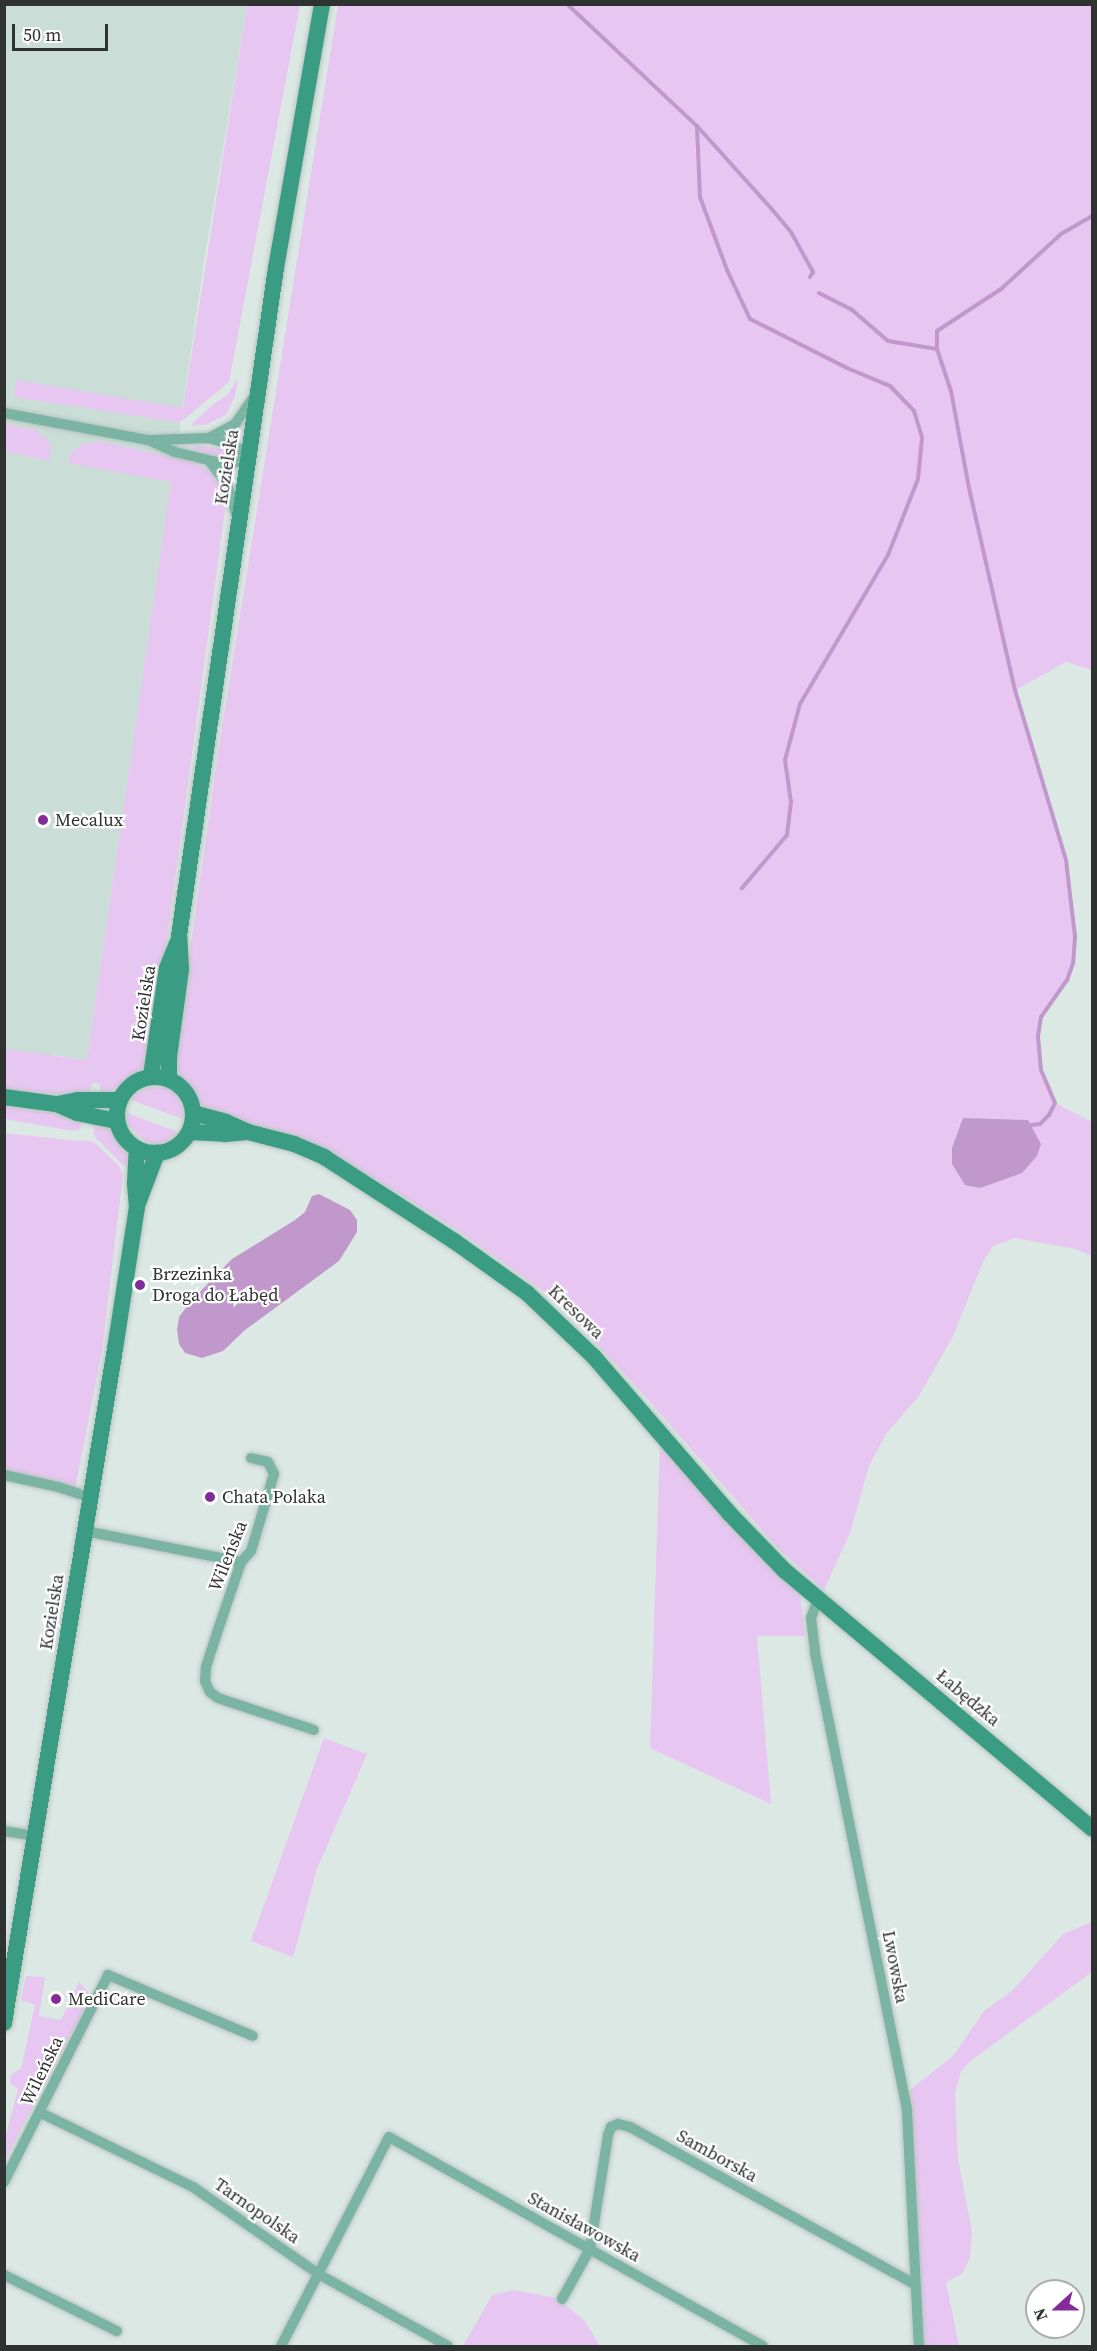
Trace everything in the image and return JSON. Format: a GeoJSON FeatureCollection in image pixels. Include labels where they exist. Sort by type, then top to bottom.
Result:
{"type":"FeatureCollection","features":[{"type":"Feature","properties":{"kind":"street","name":"Kozielska"},"geometry":{"type":"LineString","coordinates":[[169,1079],[169,1057],[181,969],[179,936],[258,390],[322,4]]}},
{"type":"Feature","properties":{"kind":"street"},"geometry":{"type":"LineString","coordinates":[[209,438],[235,424],[258,390]]}},
{"type":"Feature","properties":{"kind":"street"},"geometry":{"type":"LineString","coordinates":[[4,413],[148,440],[209,438],[231,444],[249,456]]}},
{"type":"Feature","properties":{"kind":"street"},"geometry":{"type":"LineString","coordinates":[[148,440],[175,452],[210,462],[232,463],[249,456]]}},
{"type":"Feature","properties":{"kind":"street"},"geometry":{"type":"LineString","coordinates":[[210,462],[226,484],[238,523]]}},
{"type":"Feature","properties":{"kind":"street","name":"Kozielska"},"geometry":{"type":"LineString","coordinates":[[151,1076],[167,968],[179,936]]}},
{"type":"Feature","properties":{"kind":"street"},"geometry":{"type":"LineString","coordinates":[[151,1076],[169,1079],[184,1090],[193,1113],[189,1132],[176,1147],[157,1153],[137,1149],[124,1137],[117,1120],[119,1100],[134,1082],[151,1076]]}},
{"type":"Feature","properties":{"kind":"street"},"geometry":{"type":"LineString","coordinates":[[4,1097],[56,1104],[77,1113],[117,1120]]}},
{"type":"Feature","properties":{"kind":"street"},"geometry":{"type":"LineString","coordinates":[[56,1104],[78,1100],[119,1100]]}},
{"type":"Feature","properties":{"kind":"street","name":"Kresowa"},"geometry":{"type":"LineString","coordinates":[[193,1113],[226,1122],[248,1132],[294,1144],[324,1157],[477,1256],[527,1293],[594,1357],[753,1539],[818,1599]]}},
{"type":"Feature","properties":{"kind":"street","name":"Kresowa"},"geometry":{"type":"LineString","coordinates":[[189,1132],[225,1134],[248,1132]]}},
{"type":"Feature","properties":{"kind":"street","name":"Kozielska"},"geometry":{"type":"LineString","coordinates":[[4,2023],[91,1498],[136,1207],[137,1149]]}},
{"type":"Feature","properties":{"kind":"street","name":"Kozielska"},"geometry":{"type":"LineString","coordinates":[[136,1207],[147,1185],[157,1153]]}},
{"type":"Feature","properties":{"kind":"street","name":"Wileńska"},"geometry":{"type":"LineString","coordinates":[[251,1458],[268,1462],[274,1474],[251,1551],[241,1562],[206,1668],[205,1681],[210,1692],[218,1698],[314,1730]]}},
{"type":"Feature","properties":{"kind":"street"},"geometry":{"type":"LineString","coordinates":[[4,1475],[91,1498]]}},
{"type":"Feature","properties":{"kind":"street"},"geometry":{"type":"LineString","coordinates":[[85,1531],[241,1562]]}},
{"type":"Feature","properties":{"kind":"street","name":"Łabędzka"},"geometry":{"type":"LineString","coordinates":[[818,1599],[1092,1828]]}},
{"type":"Feature","properties":{"kind":"street","name":"Lwowska"},"geometry":{"type":"LineString","coordinates":[[818,1599],[811,1618],[814,1653],[907,2111],[914,2284],[919,2346]]}},
{"type":"Feature","properties":{"kind":"street"},"geometry":{"type":"LineString","coordinates":[[4,1831],[35,1836]]}},
{"type":"Feature","properties":{"kind":"street","name":"Wileńska"},"geometry":{"type":"LineString","coordinates":[[4,2182],[41,2113],[108,1974],[253,2036]]}},
{"type":"Feature","properties":{"kind":"street","name":"Tarnopolska"},"geometry":{"type":"LineString","coordinates":[[41,2113],[193,2187],[320,2275],[448,2346]]}},
{"type":"Feature","properties":{"kind":"street","name":"Samborska"},"geometry":{"type":"LineString","coordinates":[[590,2249],[608,2135],[611,2127],[624,2124],[914,2284]]}},
{"type":"Feature","properties":{"kind":"street","name":"Stanisławowska"},"geometry":{"type":"LineString","coordinates":[[320,2275],[389,2138],[763,2346]]}},
{"type":"Feature","properties":{"kind":"street"},"geometry":{"type":"LineString","coordinates":[[562,2299],[590,2249]]}},
{"type":"Feature","properties":{"kind":"street"},"geometry":{"type":"LineString","coordinates":[[4,2274],[117,2331]]}},
{"type":"Feature","properties":{"kind":"street"},"geometry":{"type":"LineString","coordinates":[[282,2346],[320,2275]]}},
{"type":"Feature","properties":{"kind":"shaded area"},"geometry":{"type":"Polygon","coordinates":[[[5,5],[247,5],[204,262],[87,1060],[52,1055],[5,1068],[5,5]]]}},
{"type":"Feature","properties":{"kind":"shaded area"},"geometry":{"type":"Polygon","coordinates":[[[247,5],[300,5],[229,382],[182,421],[177,422],[14,397],[16,380],[183,408],[247,5]]]}},
{"type":"Feature","properties":{"kind":"shaded area"},"geometry":{"type":"Polygon","coordinates":[[[338,5],[1092,5],[1092,670],[1066,662],[1016,690],[1066,860],[1075,937],[1073,963],[1067,980],[1041,1017],[1038,1050],[1041,1070],[1055,1103],[1092,1122],[1092,1256],[1075,1249],[1015,1238],[993,1246],[983,1262],[953,1336],[919,1396],[886,1434],[869,1466],[850,1533],[824,1590],[778,1548],[644,1395],[556,1300],[455,1228],[339,1157],[286,1133],[208,1112],[184,1082],[176,1065],[175,1056],[220,740],[338,5]]]}},
{"type":"Feature","properties":{"kind":"shaded area"},"geometry":{"type":"Polygon","coordinates":[[[238,378],[235,396],[226,415],[206,425],[190,426],[228,394],[238,378]]]}},
{"type":"Feature","properties":{"kind":"shaded area"},"geometry":{"type":"Polygon","coordinates":[[[5,424],[35,430],[44,437],[51,444],[50,460],[5,452],[5,424]]]}},
{"type":"Feature","properties":{"kind":"shaded area"},"geometry":{"type":"Polygon","coordinates":[[[99,441],[193,462],[209,471],[219,482],[226,503],[151,1056],[142,1069],[117,1088],[102,1095],[99,1084],[93,1083],[87,1096],[5,1089],[5,1049],[87,1060],[171,482],[68,463],[71,453],[82,444],[99,441]]]}},
{"type":"Feature","properties":{"kind":"shaded area"},"geometry":{"type":"Polygon","coordinates":[[[194,445],[232,450],[238,455],[230,459],[206,454],[193,451],[194,445]]]}},
{"type":"Feature","properties":{"kind":"shaded area"},"geometry":{"type":"Polygon","coordinates":[[[150,1087],[166,1088],[175,1094],[183,1108],[183,1119],[131,1100],[137,1093],[150,1087]]]}},
{"type":"Feature","properties":{"kind":"shaded area"},"geometry":{"type":"Polygon","coordinates":[[[4,1106],[82,1117],[80,1130],[73,1131],[5,1119],[4,1106]]]}},
{"type":"Feature","properties":{"kind":"shaded area"},"geometry":{"type":"Polygon","coordinates":[[[127,1113],[178,1132],[168,1141],[157,1144],[145,1141],[128,1125],[127,1113]]]}},
{"type":"Feature","properties":{"kind":"shaded area"},"geometry":{"type":"Polygon","coordinates":[[[963,1118],[1028,1120],[1041,1144],[1037,1156],[1022,1173],[980,1188],[965,1185],[952,1164],[952,1148],[963,1118]]]}},
{"type":"Feature","properties":{"kind":"shaded area"},"geometry":{"type":"Polygon","coordinates":[[[96,1121],[107,1127],[123,1144],[131,1168],[123,1165],[96,1138],[93,1133],[96,1121]]]}},
{"type":"Feature","properties":{"kind":"shaded area"},"geometry":{"type":"Polygon","coordinates":[[[4,1133],[88,1140],[96,1144],[119,1166],[123,1175],[102,1351],[75,1489],[5,1471],[4,1133]]]}},
{"type":"Feature","properties":{"kind":"shaded area"},"geometry":{"type":"Polygon","coordinates":[[[319,1194],[350,1210],[357,1220],[357,1232],[339,1261],[245,1330],[223,1351],[202,1358],[185,1353],[179,1344],[177,1330],[179,1317],[191,1301],[232,1259],[295,1220],[305,1212],[312,1196],[319,1194]]]}},
{"type":"Feature","properties":{"kind":"shaded area"},"geometry":{"type":"Polygon","coordinates":[[[660,1442],[771,1567],[800,1594],[805,1636],[757,1636],[771,1804],[650,1748],[660,1442]]]}},
{"type":"Feature","properties":{"kind":"shaded area"},"geometry":{"type":"Polygon","coordinates":[[[324,1738],[367,1754],[317,1869],[293,1957],[251,1941],[324,1738]]]}},
{"type":"Feature","properties":{"kind":"shaded area"},"geometry":{"type":"Polygon","coordinates":[[[1092,1922],[1092,1972],[969,2062],[961,2072],[955,2093],[958,2158],[972,2232],[970,2258],[962,2274],[946,2282],[959,2346],[924,2346],[910,2090],[953,2056],[984,2011],[1012,1991],[1063,1934],[1092,1922]]]}},
{"type":"Feature","properties":{"kind":"shaded area"},"geometry":{"type":"Polygon","coordinates":[[[26,1976],[45,1977],[39,2016],[61,2020],[79,1982],[89,1993],[88,2002],[5,2160],[5,2138],[18,2089],[10,2083],[11,2074],[21,2069],[35,2005],[21,2000],[26,1976]]]}},
{"type":"Feature","properties":{"kind":"shaded area"},"geometry":{"type":"Polygon","coordinates":[[[514,2290],[557,2298],[584,2320],[600,2346],[463,2346],[492,2295],[514,2290]]]}},
{"type":"Feature","properties":{"kind":"waterway"},"geometry":{"type":"LineString","coordinates":[[567,4],[697,126],[770,207],[791,232],[813,272],[810,277]]}},
{"type":"Feature","properties":{"kind":"waterway"},"geometry":{"type":"LineString","coordinates":[[697,126],[700,197],[727,270],[750,319],[847,368],[890,386],[914,411],[922,438],[918,479],[888,555],[800,704],[785,760],[791,802],[787,835],[742,888]]}},
{"type":"Feature","properties":{"kind":"waterway"},"geometry":{"type":"LineString","coordinates":[[937,349],[937,331],[1001,289],[1061,234],[1092,216]]}},
{"type":"Feature","properties":{"kind":"waterway"},"geometry":{"type":"LineString","coordinates":[[819,293],[851,309],[888,341],[937,349],[951,391],[969,488],[1015,690],[1066,860],[1075,937],[1073,963],[1067,980],[1041,1017],[1038,1036],[1041,1070],[1055,1103],[1049,1115],[1040,1124],[1031,1125]]}},
{"type":"Feature","properties":{"kind":"place","name":"Mecalux"},"geometry":{"type":"Point","coordinates":[43,820]}},
{"type":"Feature","properties":{"kind":"place","name":"Brzezinka Droga do Łabęd"},"geometry":{"type":"Point","coordinates":[140,1285]}},
{"type":"Feature","properties":{"kind":"place","name":"Chata Polaka"},"geometry":{"type":"Point","coordinates":[210,1497]}},
{"type":"Feature","properties":{"kind":"place","name":"MediCare"},"geometry":{"type":"Point","coordinates":[56,1999]}}]}
